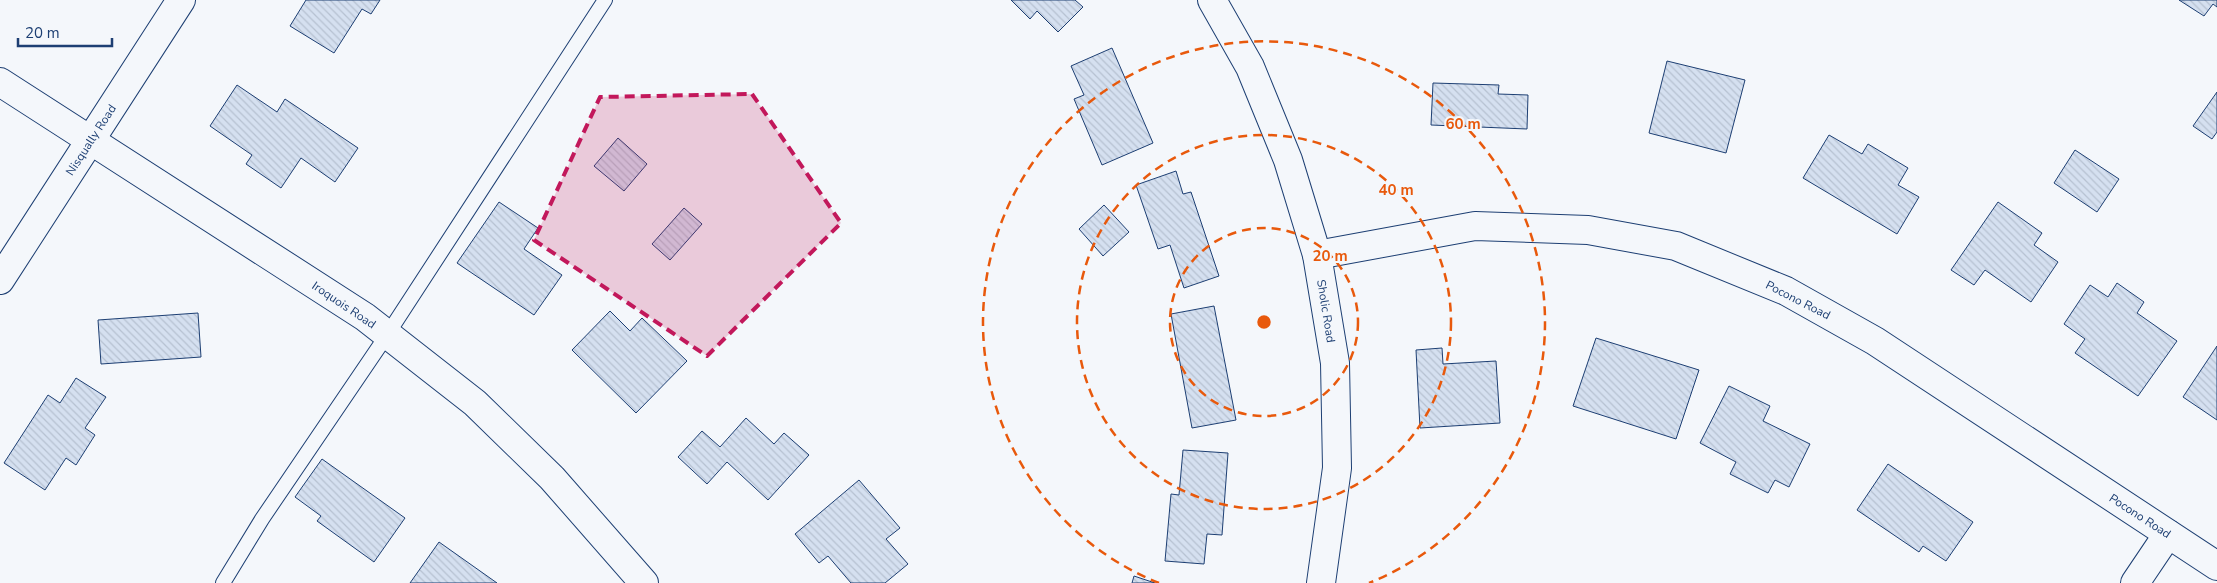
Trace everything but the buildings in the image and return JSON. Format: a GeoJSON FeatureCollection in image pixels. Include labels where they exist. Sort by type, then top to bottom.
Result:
{"type":"FeatureCollection","features":[{"type":"Feature","properties":{"kind":"street","name":"Nisqually Road"},"geometry":{"type":"LineString","coordinates":[[0,280],[182,0]]}},
{"type":"Feature","properties":{"kind":"street","name":"Sholic Road"},"geometry":{"type":"LineString","coordinates":[[1212,0],[1250,67],[1288,160],[1317,255],[1335,363],[1337,468],[1321,583]]}},
{"type":"Feature","properties":{"kind":"street","name":"Iroquois Road"},"geometry":{"type":"LineString","coordinates":[[0,82],[365,318],[475,403],[552,478],[644,583]]}},
{"type":"Feature","properties":{"kind":"street","name":"Pocono Road"},"geometry":{"type":"LineString","coordinates":[[1317,255],[1475,226],[1588,230],[1676,246],[1786,291],[1875,341],[2217,566]]}},
{"type":"Feature","properties":{"kind":"street"},"geometry":{"type":"LineString","coordinates":[[2135,583],[2168,534]]}},
{"type":"Feature","properties":{"kind":"lane"},"geometry":{"type":"LineString","coordinates":[[223,583],[262,519],[387,335],[605,0]]}},
{"type":"Feature","properties":{"kind":"highlighted area"},"geometry":{"type":"Polygon","coordinates":[[[752,94],[841,223],[707,356],[534,240],[600,97],[752,94]]]}}]}
